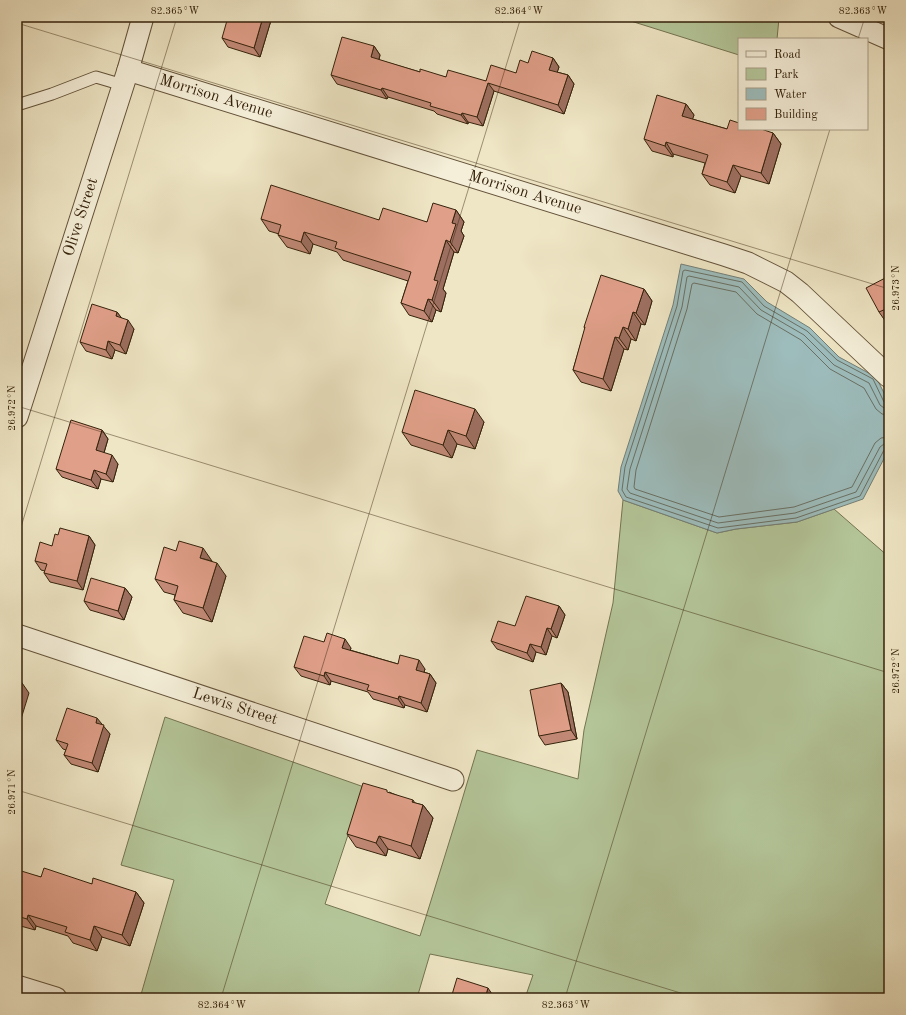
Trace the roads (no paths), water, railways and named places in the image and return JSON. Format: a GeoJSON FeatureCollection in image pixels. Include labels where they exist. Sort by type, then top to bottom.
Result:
{"type":"FeatureCollection","features":[{"type":"Feature","properties":{"kind":"street","name":"Olive Street"},"geometry":{"type":"LineString","coordinates":[[17,417],[143,17]]}},
{"type":"Feature","properties":{"kind":"street"},"geometry":{"type":"LineString","coordinates":[[839,17],[889,40]]}},
{"type":"Feature","properties":{"kind":"street","name":"Morrison Avenue"},"geometry":{"type":"LineString","coordinates":[[125,77],[709,250],[748,264],[786,282],[800,293],[889,378]]}},
{"type":"Feature","properties":{"kind":"street","name":"Lewis Street"},"geometry":{"type":"LineString","coordinates":[[17,635],[453,780]]}},
{"type":"Feature","properties":{"kind":"street"},"geometry":{"type":"LineString","coordinates":[[17,986],[56,998]]}},
{"type":"Feature","properties":{"kind":"lane"},"geometry":{"type":"LineString","coordinates":[[17,105],[52,94],[96,77],[125,77]]}},
{"type":"Feature","properties":{"kind":"water"},"geometry":{"type":"Polygon","coordinates":[[[681,264],[744,279],[767,302],[810,328],[839,357],[876,377],[889,403],[889,449],[863,499],[797,522],[736,529],[717,533],[623,500],[618,491],[621,467],[673,305],[681,264]]]}}]}
